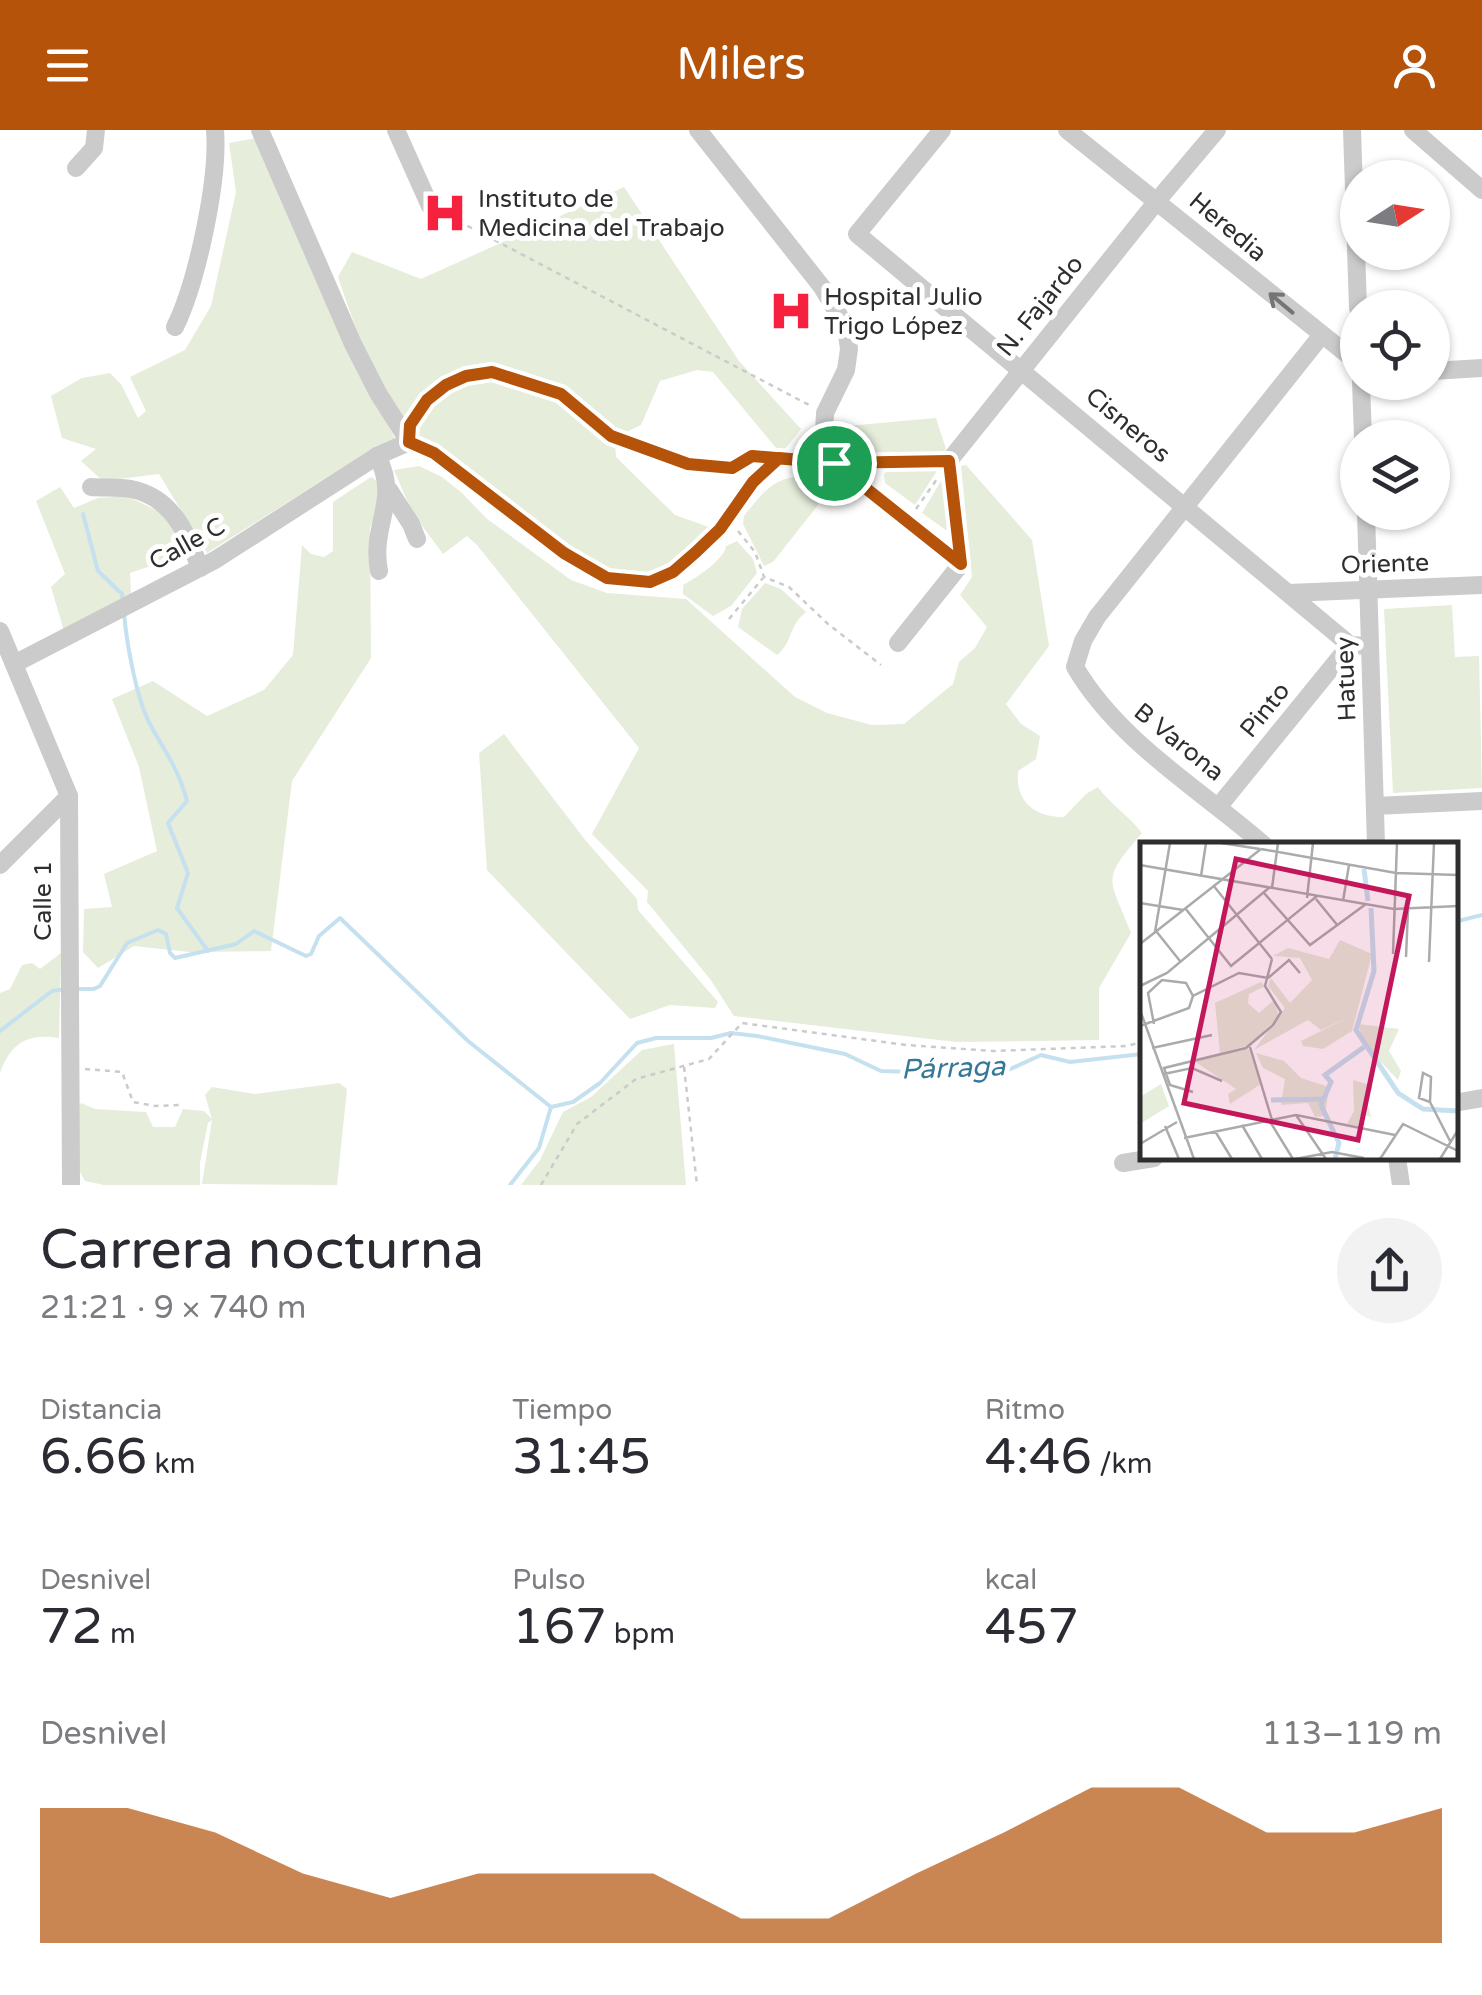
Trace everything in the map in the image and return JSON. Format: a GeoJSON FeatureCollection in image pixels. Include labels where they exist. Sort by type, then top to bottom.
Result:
{"type":"FeatureCollection","features":[{"type":"Feature","properties":{"kind":"street"},"geometry":{"type":"LineString","coordinates":[[76,168],[94,148],[96,130]]}},
{"type":"Feature","properties":{"kind":"street"},"geometry":{"type":"LineString","coordinates":[[175,327],[190,297],[216,158],[216,130]]}},
{"type":"Feature","properties":{"kind":"street"},"geometry":{"type":"LineString","coordinates":[[260,130],[353,344],[409,442],[434,453],[564,553],[607,578],[650,582],[673,572],[728,518],[753,482],[779,458],[834,463],[949,461],[961,564],[898,643]]}},
{"type":"Feature","properties":{"kind":"street"},"geometry":{"type":"LineString","coordinates":[[396,130],[430,206]]}},
{"type":"Feature","properties":{"kind":"street"},"geometry":{"type":"LineString","coordinates":[[698,130],[822,287],[846,328],[850,349],[846,370],[825,414],[824,432],[834,463],[961,564]]}},
{"type":"Feature","properties":{"kind":"street","name":"Cisneros"},"geometry":{"type":"LineString","coordinates":[[942,130],[857,234],[1289,593],[1360,645]]}},
{"type":"Feature","properties":{"kind":"street","name":"Heredia"},"geometry":{"type":"LineString","coordinates":[[1067,130],[1340,350]]}},
{"type":"Feature","properties":{"kind":"street","name":"N. Fajardo"},"geometry":{"type":"LineString","coordinates":[[949,461],[1217,130]]}},
{"type":"Feature","properties":{"kind":"street"},"geometry":{"type":"LineString","coordinates":[[1352,130],[1357,290]]}},
{"type":"Feature","properties":{"kind":"street"},"geometry":{"type":"LineString","coordinates":[[1413,130],[1482,190]]}},
{"type":"Feature","properties":{"kind":"street"},"geometry":{"type":"LineString","coordinates":[[1186,506],[1321,336]]}},
{"type":"Feature","properties":{"kind":"street"},"geometry":{"type":"LineString","coordinates":[[1450,370],[1482,368]]}},
{"type":"Feature","properties":{"kind":"street","name":"Calle C"},"geometry":{"type":"LineString","coordinates":[[5,649],[113,613],[200,568],[377,456],[409,442]]}},
{"type":"Feature","properties":{"kind":"street"},"geometry":{"type":"LineString","coordinates":[[377,456],[416,539]]}},
{"type":"Feature","properties":{"kind":"street"},"geometry":{"type":"LineString","coordinates":[[91,487],[131,489],[170,510],[184,528],[200,568]]}},
{"type":"Feature","properties":{"kind":"street"},"geometry":{"type":"LineString","coordinates":[[378,571],[377,531],[390,490]]}},
{"type":"Feature","properties":{"kind":"street","name":"B Varona"},"geometry":{"type":"LineString","coordinates":[[1186,506],[1097,617],[1075,667],[1091,695],[1116,724],[1261,842]]}},
{"type":"Feature","properties":{"kind":"street","name":"Hatuey"},"geometry":{"type":"LineString","coordinates":[[1367,530],[1369,590],[1360,645],[1376,842]]}},
{"type":"Feature","properties":{"kind":"street","name":"Oriente"},"geometry":{"type":"LineString","coordinates":[[1289,593],[1482,585]]}},
{"type":"Feature","properties":{"kind":"street","name":"Pinto"},"geometry":{"type":"LineString","coordinates":[[1219,806],[1360,645]]}},
{"type":"Feature","properties":{"kind":"street","name":"Calle 1"},"geometry":{"type":"LineString","coordinates":[[5,649],[69,796],[70,1185]]}},
{"type":"Feature","properties":{"kind":"street"},"geometry":{"type":"LineString","coordinates":[[0,865],[69,796]]}},
{"type":"Feature","properties":{"kind":"street"},"geometry":{"type":"LineString","coordinates":[[1374,806],[1482,801]]}},
{"type":"Feature","properties":{"kind":"street"},"geometry":{"type":"LineString","coordinates":[[1457,1102],[1482,1098]]}},
{"type":"Feature","properties":{"kind":"street"},"geometry":{"type":"LineString","coordinates":[[1123,1163],[1142,1160]]}},
{"type":"Feature","properties":{"kind":"street"},"geometry":{"type":"LineString","coordinates":[[1397,1160],[1401,1185]]}},
{"type":"Feature","properties":{"kind":"path"},"geometry":{"type":"LineString","coordinates":[[430,206],[825,414]]}},
{"type":"Feature","properties":{"kind":"path"},"geometry":{"type":"LineString","coordinates":[[409,442],[410,425],[427,400],[466,376],[492,372],[561,394],[611,436],[688,464],[732,468],[752,456],[779,458]]}},
{"type":"Feature","properties":{"kind":"path"},"geometry":{"type":"LineString","coordinates":[[909,520],[949,461]]}},
{"type":"Feature","properties":{"kind":"path"},"geometry":{"type":"LineString","coordinates":[[728,518],[755,552],[764,577],[788,587],[880,665]]}},
{"type":"Feature","properties":{"kind":"path"},"geometry":{"type":"LineString","coordinates":[[729,619],[764,577]]}},
{"type":"Feature","properties":{"kind":"path"},"geometry":{"type":"LineString","coordinates":[[542,1185],[577,1124],[636,1079],[709,1060],[742,1024],[906,1045],[994,1051],[1140,1043]]}},
{"type":"Feature","properties":{"kind":"path"},"geometry":{"type":"LineString","coordinates":[[684,1065],[697,1185]]}},
{"type":"Feature","properties":{"kind":"path"},"geometry":{"type":"LineString","coordinates":[[69,1067],[122,1072],[133,1102],[180,1106]]}},
{"type":"Feature","properties":{"kind":"green space"},"geometry":{"type":"Polygon","coordinates":[[[256,138],[341,333],[395,439],[372,449],[207,553],[159,474],[103,481],[81,461],[96,449],[62,438],[51,396],[82,378],[110,373],[121,384],[138,418],[146,411],[130,377],[185,350],[211,306],[236,192],[229,143],[256,138]]]}},
{"type":"Feature","properties":{"kind":"green space"},"geometry":{"type":"Polygon","coordinates":[[[624,187],[739,361],[801,429],[781,454],[713,372],[697,370],[660,381],[641,425],[615,444],[616,457],[675,515],[709,527],[694,545],[673,560],[638,574],[606,568],[581,556],[421,441],[381,385],[338,277],[352,252],[421,279],[624,187]]]}},
{"type":"Feature","properties":{"kind":"green space"},"geometry":{"type":"Polygon","coordinates":[[[936,418],[946,449],[943,453],[845,457],[836,427],[936,418]]]}},
{"type":"Feature","properties":{"kind":"green space"},"geometry":{"type":"Polygon","coordinates":[[[966,465],[1032,540],[1049,646],[1006,704],[1021,724],[1040,736],[1036,759],[1018,771],[1020,792],[1036,811],[1064,817],[1098,787],[1142,833],[1114,871],[1114,889],[1131,933],[1099,988],[1099,1040],[956,1042],[734,1016],[710,979],[647,902],[648,891],[592,834],[639,748],[477,545],[467,536],[443,554],[412,512],[394,470],[419,466],[442,477],[486,518],[571,580],[607,593],[686,599],[795,697],[827,713],[872,725],[904,724],[953,684],[959,662],[975,648],[987,627],[960,595],[972,577],[961,466],[966,465]]]}},
{"type":"Feature","properties":{"kind":"green space"},"geometry":{"type":"Polygon","coordinates":[[[940,466],[915,505],[885,483],[884,474],[889,470],[940,466]]]}},
{"type":"Feature","properties":{"kind":"green space"},"geometry":{"type":"Polygon","coordinates":[[[945,474],[949,529],[946,530],[922,513],[945,474]]]}},
{"type":"Feature","properties":{"kind":"green space"},"geometry":{"type":"Polygon","coordinates":[[[798,476],[836,476],[837,481],[773,562],[764,566],[743,524],[744,516],[779,482],[798,476]]]}},
{"type":"Feature","properties":{"kind":"green space"},"geometry":{"type":"Polygon","coordinates":[[[371,477],[382,484],[370,528],[371,658],[292,781],[271,951],[189,952],[134,946],[98,968],[83,952],[84,909],[112,907],[104,874],[157,851],[139,767],[112,699],[153,681],[207,716],[264,690],[293,655],[302,545],[311,554],[324,557],[333,551],[333,502],[371,477]]]}},
{"type":"Feature","properties":{"kind":"green space"},"geometry":{"type":"Polygon","coordinates":[[[60,487],[74,508],[98,498],[127,496],[168,516],[185,547],[180,556],[130,573],[131,595],[64,631],[51,587],[65,574],[36,501],[60,487]]]}},
{"type":"Feature","properties":{"kind":"green space"},"geometry":{"type":"Polygon","coordinates":[[[737,541],[753,559],[757,573],[731,606],[713,616],[683,594],[683,585],[709,568],[726,546],[737,541]]]}},
{"type":"Feature","properties":{"kind":"green space"},"geometry":{"type":"Polygon","coordinates":[[[765,583],[781,589],[806,612],[777,655],[738,627],[742,609],[765,583]]]}},
{"type":"Feature","properties":{"kind":"green space"},"geometry":{"type":"Polygon","coordinates":[[[1452,605],[1455,657],[1479,656],[1482,788],[1393,793],[1384,609],[1452,605]]]}},
{"type":"Feature","properties":{"kind":"green space"},"geometry":{"type":"Polygon","coordinates":[[[504,734],[586,841],[637,899],[638,910],[718,1002],[715,1008],[670,1005],[630,1019],[487,870],[479,753],[504,734]]]}},
{"type":"Feature","properties":{"kind":"green space"},"geometry":{"type":"Polygon","coordinates":[[[61,953],[59,1038],[38,1037],[22,1042],[9,1054],[0,1073],[0,993],[10,989],[22,965],[32,963],[40,969],[61,953]]]}},
{"type":"Feature","properties":{"kind":"green space"},"geometry":{"type":"Polygon","coordinates":[[[674,1044],[686,1185],[521,1185],[540,1160],[563,1112],[591,1097],[642,1050],[674,1044]]]}},
{"type":"Feature","properties":{"kind":"green space"},"geometry":{"type":"Polygon","coordinates":[[[339,1083],[347,1089],[337,1185],[202,1184],[212,1120],[208,1123],[200,1163],[200,1185],[104,1185],[85,1181],[79,1170],[77,1108],[81,1103],[95,1109],[146,1112],[153,1127],[175,1127],[183,1109],[204,1111],[212,1119],[205,1095],[212,1087],[255,1094],[339,1083]]]}},
{"type":"Feature","properties":{"kind":"waterway"},"geometry":{"type":"LineString","coordinates":[[83,514],[98,571],[122,594],[123,602]]}},
{"type":"Feature","properties":{"kind":"waterway"},"geometry":{"type":"LineString","coordinates":[[124,612],[140,698],[187,801],[168,823],[188,873],[177,908],[208,951]]}},
{"type":"Feature","properties":{"kind":"waterway","name":"Párraga"},"geometry":{"type":"LineString","coordinates":[[1457,921],[1482,915]]}},
{"type":"Feature","properties":{"kind":"waterway"},"geometry":{"type":"LineString","coordinates":[[76,989],[100,986],[127,943],[158,930],[166,934],[175,958],[236,944],[254,931],[306,956],[311,954],[319,936],[340,918],[468,1041],[551,1107]]}},
{"type":"Feature","properties":{"kind":"waterway"},"geometry":{"type":"LineString","coordinates":[[0,1031],[52,991],[66,989]]}},
{"type":"Feature","properties":{"kind":"waterway","name":"Párraga"},"geometry":{"type":"LineString","coordinates":[[551,1107],[573,1102],[600,1083],[637,1043],[656,1038],[711,1038],[731,1033],[757,1036],[845,1054],[881,1071],[914,1072],[949,1063],[982,1073],[1004,1072],[1041,1055],[1070,1062],[1140,1054]]}},
{"type":"Feature","properties":{"kind":"waterway"},"geometry":{"type":"LineString","coordinates":[[510,1185],[539,1148],[551,1107]]}},
{"type":"Feature","properties":{"kind":"place","name":"Instituto de Medicina del Trabajo"},"geometry":{"type":"Point","coordinates":[445,213]}},
{"type":"Feature","properties":{"kind":"place","name":"Hospital Julio Trigo López"},"geometry":{"type":"Point","coordinates":[791,311]}},
{"type":"Feature","properties":{"kind":"route"},"geometry":{"type":"LineString","coordinates":[[834,463],[752,456],[732,468],[688,464],[611,436],[561,394],[492,372],[466,376],[446,385],[427,400],[410,425],[409,442],[434,453],[564,553],[607,578],[650,582],[673,572],[720,529],[753,482],[779,458],[834,463],[961,564],[949,461],[834,463]]}}]}
